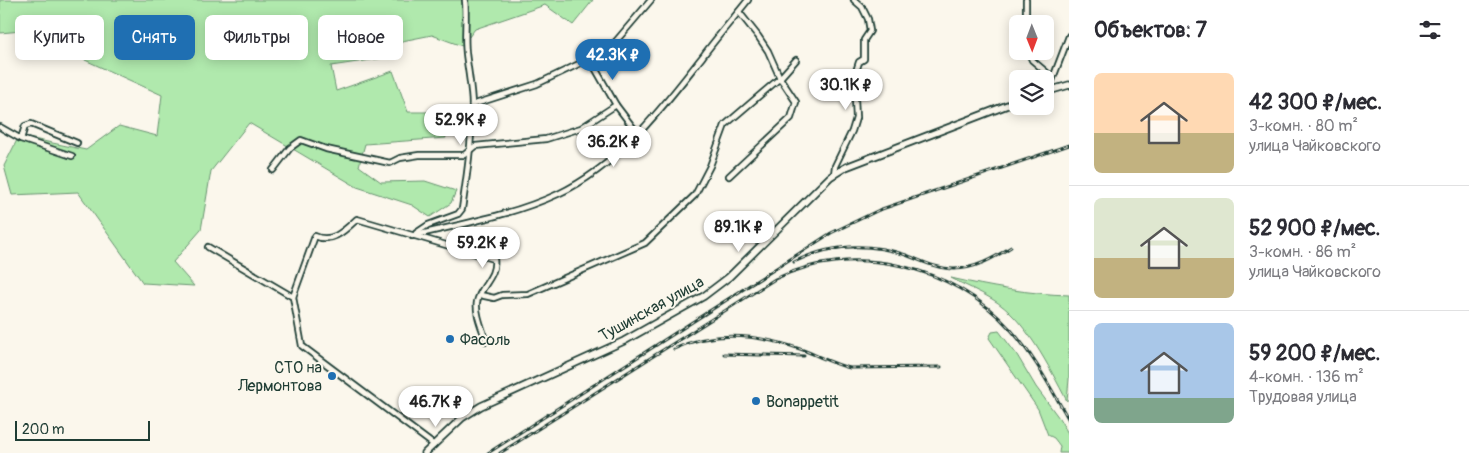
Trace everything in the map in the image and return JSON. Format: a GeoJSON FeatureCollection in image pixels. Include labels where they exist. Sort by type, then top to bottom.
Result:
{"type":"FeatureCollection","features":[{"type":"Feature","properties":{"kind":"main road"},"geometry":{"type":"LineString","coordinates":[[1054,89],[1069,85]]}},
{"type":"Feature","properties":{"kind":"main road","name":"Тушинская улица"},"geometry":{"type":"LineString","coordinates":[[424,453],[462,418],[481,406],[624,340],[704,296],[729,277],[834,174],[846,167],[925,135],[1009,104]]}},
{"type":"Feature","properties":{"kind":"street"},"geometry":{"type":"LineString","coordinates":[[412,236],[428,225],[458,214],[462,209],[470,150],[472,106],[465,36],[467,21],[465,0]]}},
{"type":"Feature","properties":{"kind":"street"},"geometry":{"type":"LineString","coordinates":[[472,106],[537,84],[583,62],[594,63],[599,61],[651,0]]}},
{"type":"Feature","properties":{"kind":"street"},"geometry":{"type":"LineString","coordinates":[[412,236],[530,205],[559,193],[591,175],[638,134],[679,87],[748,0]]}},
{"type":"Feature","properties":{"kind":"street"},"geometry":{"type":"LineString","coordinates":[[834,174],[835,166],[852,132],[856,118],[854,78],[859,62],[864,58],[864,40],[870,31],[868,19],[862,7],[854,0]]}},
{"type":"Feature","properties":{"kind":"street"},"geometry":{"type":"LineString","coordinates":[[1026,0],[1026,15]]}},
{"type":"Feature","properties":{"kind":"street"},"geometry":{"type":"LineString","coordinates":[[729,176],[790,118],[796,102],[780,78],[768,51],[739,12]]}},
{"type":"Feature","properties":{"kind":"street"},"geometry":{"type":"LineString","coordinates":[[1054,73],[1065,50],[1069,36]]}},
{"type":"Feature","properties":{"kind":"street"},"geometry":{"type":"LineString","coordinates":[[480,295],[494,298],[502,295],[528,294],[645,243],[695,195],[710,166],[725,125],[780,78],[796,60]]}},
{"type":"Feature","properties":{"kind":"street"},"geometry":{"type":"LineString","coordinates":[[1032,60],[1044,70]]}},
{"type":"Feature","properties":{"kind":"street"},"geometry":{"type":"LineString","coordinates":[[594,63],[616,105],[638,134]]}},
{"type":"Feature","properties":{"kind":"street"},"geometry":{"type":"LineString","coordinates":[[273,170],[290,148],[301,140],[326,149],[390,163],[400,158],[419,155],[464,156],[475,146],[546,139],[581,128],[616,105]]}},
{"type":"Feature","properties":{"kind":"street"},"geometry":{"type":"LineString","coordinates":[[21,139],[25,126],[31,124],[77,143]]}},
{"type":"Feature","properties":{"kind":"street"},"geometry":{"type":"LineString","coordinates":[[0,127],[21,139],[72,156]]}},
{"type":"Feature","properties":{"kind":"street"},"geometry":{"type":"LineString","coordinates":[[434,445],[302,346],[293,297],[315,236],[321,239],[334,237],[342,233],[357,218],[494,259],[493,270],[488,283],[480,295],[477,307],[486,341]]}},
{"type":"Feature","properties":{"kind":"street"},"geometry":{"type":"LineString","coordinates":[[208,247],[293,297]]}},
{"type":"Feature","properties":{"kind":"green space"},"geometry":{"type":"Polygon","coordinates":[[[0,0],[593,0],[573,25],[545,5],[475,29],[462,46],[432,35],[403,41],[403,15],[318,15],[318,60],[371,60],[331,66],[336,91],[393,71],[408,112],[438,112],[446,138],[365,144],[359,166],[381,182],[425,181],[456,191],[451,203],[430,217],[412,205],[357,187],[249,123],[211,171],[201,230],[173,262],[194,286],[143,283],[78,192],[12,195],[4,166],[19,136],[86,150],[119,126],[157,136],[162,95],[85,60],[104,60],[104,15],[15,15],[15,32],[0,33],[0,0]]]}},
{"type":"Feature","properties":{"kind":"green space"},"geometry":{"type":"Polygon","coordinates":[[[951,278],[1010,289],[1069,295],[1069,379],[1067,401],[1036,345],[1016,319],[992,299],[951,278]]]}},
{"type":"Feature","properties":{"kind":"green space"},"geometry":{"type":"Polygon","coordinates":[[[999,331],[1017,355],[1036,387],[1069,435],[1069,453],[1059,453],[1060,446],[1054,438],[1048,435],[1038,409],[989,338],[992,332],[999,331]]]}},
{"type":"Feature","properties":{"kind":"railway"},"geometry":{"type":"LineString","coordinates":[[488,453],[831,233],[879,210],[1069,145]]}},
{"type":"Feature","properties":{"kind":"railway"},"geometry":{"type":"LineString","coordinates":[[794,262],[835,248],[863,247],[892,251],[942,268],[962,269],[984,262],[1011,247]]}},
{"type":"Feature","properties":{"kind":"railway"},"geometry":{"type":"LineString","coordinates":[[500,453],[775,279],[805,268],[837,262],[869,261],[901,266],[932,275],[961,289],[987,308],[1020,340],[1069,420]]}},
{"type":"Feature","properties":{"kind":"railway"},"geometry":{"type":"LineString","coordinates":[[674,349],[706,339],[738,336],[787,345],[850,368],[941,367]]}},
{"type":"Feature","properties":{"kind":"railway"},"geometry":{"type":"LineString","coordinates":[[724,354],[804,356]]}},
{"type":"Feature","properties":{"kind":"place","name":"Фасоль"},"geometry":{"type":"Point","coordinates":[450,339]}},
{"type":"Feature","properties":{"kind":"place","name":"СТО на Лермонтова"},"geometry":{"type":"Point","coordinates":[332,376]}},
{"type":"Feature","properties":{"kind":"place","name":"Bonappetit"},"geometry":{"type":"Point","coordinates":[756,401]}}]}
